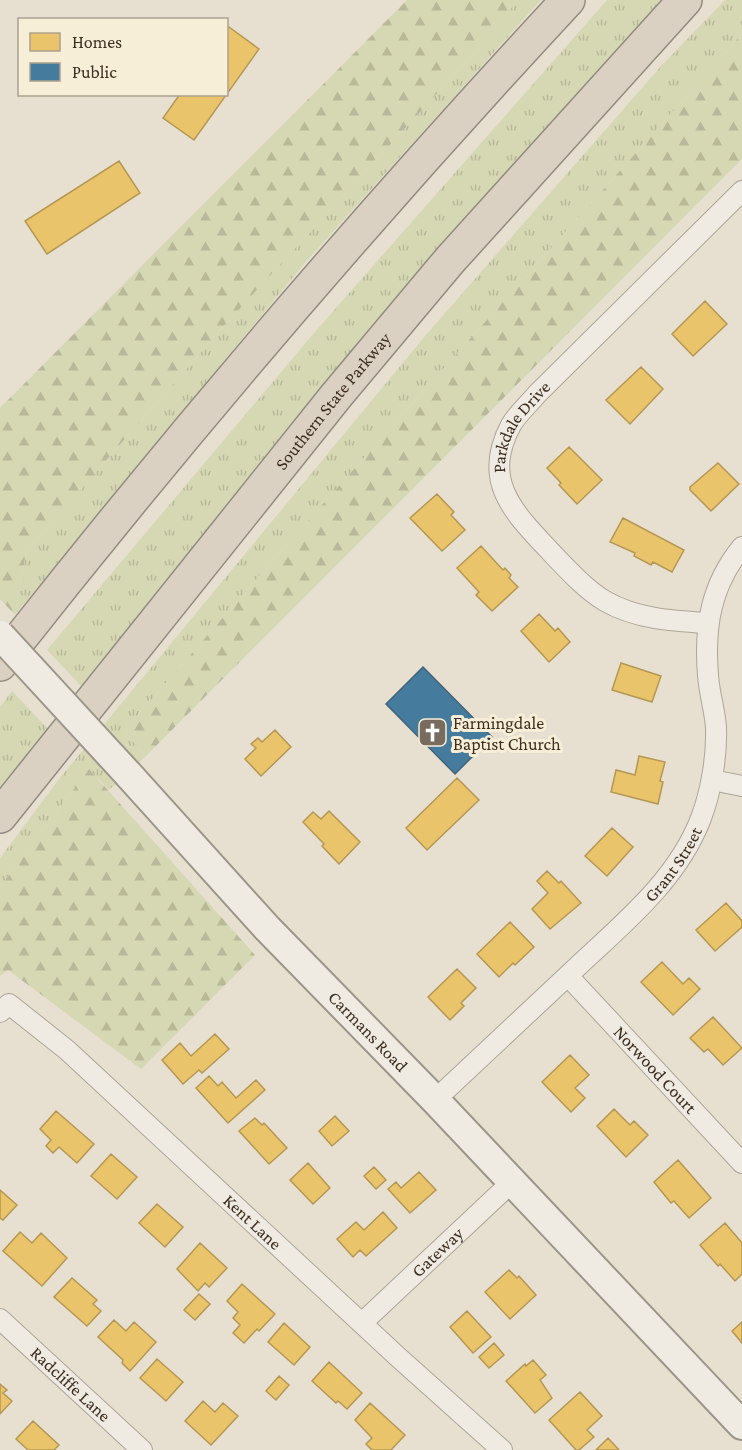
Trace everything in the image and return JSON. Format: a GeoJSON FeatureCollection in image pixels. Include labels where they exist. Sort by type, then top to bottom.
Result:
{"type":"FeatureCollection","features":[{"type":"Feature","properties":{"kind":"highway"},"geometry":{"type":"LineString","coordinates":[[0,664],[88,552],[194,424],[363,226],[568,0]]}},
{"type":"Feature","properties":{"kind":"highway","name":"Southern State Parkway"},"geometry":{"type":"LineString","coordinates":[[0,816],[366,360],[458,251],[685,0]]}},
{"type":"Feature","properties":{"kind":"street","name":"Parkdale Drive"},"geometry":{"type":"LineString","coordinates":[[707,624],[640,615],[605,601],[571,573],[527,527],[507,500],[500,477],[499,453],[511,423],[537,394],[742,191]]}},
{"type":"Feature","properties":{"kind":"street","name":"Grant Street"},"geometry":{"type":"LineString","coordinates":[[435,1100],[636,911],[680,861],[701,818],[712,780],[716,729],[708,675],[707,624],[717,590],[733,558],[742,547]]}},
{"type":"Feature","properties":{"kind":"street","name":"Carmans Road"},"geometry":{"type":"LineString","coordinates":[[0,636],[267,928],[435,1100],[742,1425]]}},
{"type":"Feature","properties":{"kind":"street"},"geometry":{"type":"LineString","coordinates":[[712,780],[742,786]]}},
{"type":"Feature","properties":{"kind":"street","name":"Norwood Court"},"geometry":{"type":"LineString","coordinates":[[568,976],[742,1163]]}},
{"type":"Feature","properties":{"kind":"street","name":"Kent Lane"},"geometry":{"type":"LineString","coordinates":[[0,1012],[9,1004],[67,1050],[502,1450]]}},
{"type":"Feature","properties":{"kind":"street","name":"Gateway"},"geometry":{"type":"LineString","coordinates":[[363,1322],[512,1182]]}},
{"type":"Feature","properties":{"kind":"street","name":"Radcliffe Lane"},"geometry":{"type":"LineString","coordinates":[[0,1319],[142,1450]]}},
{"type":"Feature","properties":{"kind":"green space"},"geometry":{"type":"Polygon","coordinates":[[[407,0],[517,0],[497,28],[222,328],[26,552],[15,615],[0,599],[0,408],[407,0]]]}},
{"type":"Feature","properties":{"kind":"green space"},"geometry":{"type":"Polygon","coordinates":[[[517,0],[541,0],[304,264],[15,615],[26,552],[222,328],[497,28],[517,0]]]}},
{"type":"Feature","properties":{"kind":"green space"},"geometry":{"type":"Polygon","coordinates":[[[607,0],[668,0],[443,241],[84,689],[47,650],[314,333],[607,0]]]}},
{"type":"Feature","properties":{"kind":"green space"},"geometry":{"type":"Polygon","coordinates":[[[725,0],[742,0],[742,34],[280,552],[124,731],[146,756],[109,790],[89,769],[0,887],[0,858],[59,779],[425,336],[662,65],[725,0]]]}},
{"type":"Feature","properties":{"kind":"green space"},"geometry":{"type":"Polygon","coordinates":[[[742,34],[742,159],[146,756],[124,731],[280,552],[742,34]]]}},
{"type":"Feature","properties":{"kind":"green space"},"geometry":{"type":"Polygon","coordinates":[[[12,691],[49,730],[0,789],[0,707],[12,691]]]}},
{"type":"Feature","properties":{"kind":"green space"},"geometry":{"type":"Polygon","coordinates":[[[89,769],[255,955],[141,1069],[8,970],[0,976],[0,887],[89,769]]]}},
{"type":"Feature","properties":{"kind":"building: Homes"},"geometry":{"type":"Polygon","coordinates":[[[228,28],[259,49],[228,92],[228,28]]]}},
{"type":"Feature","properties":{"kind":"building: Homes"},"geometry":{"type":"Polygon","coordinates":[[[179,96],[225,96],[194,140],[163,118],[179,96]]]}},
{"type":"Feature","properties":{"kind":"building: Homes"},"geometry":{"type":"Polygon","coordinates":[[[119,161],[140,193],[47,254],[25,221],[119,161]]]}},
{"type":"Feature","properties":{"kind":"building: Homes"},"geometry":{"type":"Polygon","coordinates":[[[705,301],[727,324],[693,356],[672,334],[705,301]]]}},
{"type":"Feature","properties":{"kind":"building: Homes"},"geometry":{"type":"Polygon","coordinates":[[[641,367],[663,389],[630,424],[606,400],[641,367]]]}},
{"type":"Feature","properties":{"kind":"building: Homes"},"geometry":{"type":"Polygon","coordinates":[[[569,447],[602,480],[577,504],[547,468],[569,447]]]}},
{"type":"Feature","properties":{"kind":"building: Homes"},"geometry":{"type":"Polygon","coordinates":[[[718,463],[739,484],[711,511],[690,490],[690,487],[718,463]]]}},
{"type":"Feature","properties":{"kind":"building: Homes"},"geometry":{"type":"Polygon","coordinates":[[[437,494],[454,512],[451,515],[465,530],[442,551],[410,518],[437,494]]]}},
{"type":"Feature","properties":{"kind":"building: Homes"},"geometry":{"type":"Polygon","coordinates":[[[623,518],[684,550],[672,572],[653,562],[651,565],[634,556],[635,553],[610,542],[623,518]]]}},
{"type":"Feature","properties":{"kind":"building: Homes"},"geometry":{"type":"Polygon","coordinates":[[[481,546],[503,570],[505,568],[511,575],[509,578],[518,587],[492,611],[476,595],[479,592],[457,568],[481,546]]]}},
{"type":"Feature","properties":{"kind":"building: Homes"},"geometry":{"type":"Polygon","coordinates":[[[539,614],[555,631],[558,628],[570,642],[549,662],[521,631],[539,614]]]}},
{"type":"Feature","properties":{"kind":"building: Homes"},"geometry":{"type":"Polygon","coordinates":[[[621,663],[661,676],[652,702],[612,690],[621,663]]]}},
{"type":"Feature","properties":{"kind":"building: Homes"},"geometry":{"type":"Polygon","coordinates":[[[275,730],[291,747],[261,776],[245,759],[256,748],[251,744],[258,738],[262,742],[275,730]]]}},
{"type":"Feature","properties":{"kind":"building: Homes"},"geometry":{"type":"Polygon","coordinates":[[[639,756],[665,762],[660,781],[663,782],[658,804],[611,792],[616,770],[635,775],[639,756]]]}},
{"type":"Feature","properties":{"kind":"building: Homes"},"geometry":{"type":"Polygon","coordinates":[[[457,778],[479,800],[427,850],[406,828],[457,778]]]}},
{"type":"Feature","properties":{"kind":"building: Homes"},"geometry":{"type":"Polygon","coordinates":[[[329,811],[360,842],[339,864],[303,822],[313,812],[321,819],[329,811]]]}},
{"type":"Feature","properties":{"kind":"building: Homes"},"geometry":{"type":"Polygon","coordinates":[[[612,828],[633,847],[607,876],[585,856],[612,828]]]}},
{"type":"Feature","properties":{"kind":"building: Homes"},"geometry":{"type":"Polygon","coordinates":[[[547,871],[559,883],[561,881],[581,903],[550,929],[532,909],[548,893],[537,881],[547,871]]]}},
{"type":"Feature","properties":{"kind":"building: Homes"},"geometry":{"type":"Polygon","coordinates":[[[726,903],[742,921],[742,927],[715,951],[696,930],[726,903]]]}},
{"type":"Feature","properties":{"kind":"building: Homes"},"geometry":{"type":"Polygon","coordinates":[[[510,922],[534,947],[499,977],[477,954],[510,922]]]}},
{"type":"Feature","properties":{"kind":"building: Homes"},"geometry":{"type":"Polygon","coordinates":[[[662,962],[683,984],[689,978],[700,989],[673,1015],[641,982],[662,962]]]}},
{"type":"Feature","properties":{"kind":"building: Homes"},"geometry":{"type":"Polygon","coordinates":[[[457,969],[476,988],[461,1003],[464,1006],[450,1020],[428,997],[457,969]]]}},
{"type":"Feature","properties":{"kind":"building: Homes"},"geometry":{"type":"Polygon","coordinates":[[[713,1017],[742,1048],[723,1065],[708,1049],[704,1052],[690,1038],[713,1017]]]}},
{"type":"Feature","properties":{"kind":"building: Homes"},"geometry":{"type":"Polygon","coordinates":[[[215,1034],[229,1049],[202,1073],[199,1070],[183,1084],[162,1060],[180,1043],[191,1056],[215,1034]]]}},
{"type":"Feature","properties":{"kind":"building: Homes"},"geometry":{"type":"Polygon","coordinates":[[[570,1055],[589,1075],[575,1088],[585,1098],[571,1112],[542,1082],[570,1055]]]}},
{"type":"Feature","properties":{"kind":"building: Homes"},"geometry":{"type":"Polygon","coordinates":[[[209,1076],[218,1086],[222,1082],[236,1098],[256,1080],[265,1090],[228,1123],[196,1088],[209,1076]]]}},
{"type":"Feature","properties":{"kind":"building: Homes"},"geometry":{"type":"Polygon","coordinates":[[[614,1109],[630,1125],[634,1121],[648,1135],[626,1157],[597,1126],[614,1109]]]}},
{"type":"Feature","properties":{"kind":"building: Homes"},"geometry":{"type":"Polygon","coordinates":[[[56,1111],[94,1144],[77,1163],[59,1147],[53,1153],[46,1146],[51,1140],[40,1129],[56,1111]]]}},
{"type":"Feature","properties":{"kind":"building: Homes"},"geometry":{"type":"Polygon","coordinates":[[[335,1116],[349,1131],[332,1146],[319,1131],[335,1116]]]}},
{"type":"Feature","properties":{"kind":"building: Homes"},"geometry":{"type":"Polygon","coordinates":[[[255,1118],[262,1125],[264,1123],[287,1148],[269,1164],[239,1131],[255,1118]]]}},
{"type":"Feature","properties":{"kind":"building: Homes"},"geometry":{"type":"Polygon","coordinates":[[[111,1154],[137,1177],[117,1199],[91,1176],[111,1154]]]}},
{"type":"Feature","properties":{"kind":"building: Homes"},"geometry":{"type":"Polygon","coordinates":[[[678,1160],[711,1198],[689,1218],[674,1201],[671,1203],[654,1182],[678,1160]]]}},
{"type":"Feature","properties":{"kind":"building: Homes"},"geometry":{"type":"Polygon","coordinates":[[[308,1163],[330,1188],[313,1204],[290,1180],[308,1163]]]}},
{"type":"Feature","properties":{"kind":"building: Homes"},"geometry":{"type":"Polygon","coordinates":[[[374,1167],[386,1180],[376,1189],[364,1176],[374,1167]]]}},
{"type":"Feature","properties":{"kind":"building: Homes"},"geometry":{"type":"Polygon","coordinates":[[[419,1172],[436,1190],[410,1213],[388,1189],[396,1182],[401,1188],[419,1172]]]}},
{"type":"Feature","properties":{"kind":"building: Homes"},"geometry":{"type":"Polygon","coordinates":[[[0,1190],[17,1205],[3,1220],[0,1218],[0,1190]]]}},
{"type":"Feature","properties":{"kind":"building: Homes"},"geometry":{"type":"Polygon","coordinates":[[[157,1204],[183,1227],[165,1247],[139,1223],[157,1204]]]}},
{"type":"Feature","properties":{"kind":"building: Homes"},"geometry":{"type":"Polygon","coordinates":[[[383,1212],[397,1228],[366,1256],[360,1250],[353,1257],[337,1239],[356,1222],[364,1230],[383,1212]]]}},
{"type":"Feature","properties":{"kind":"building: Homes"},"geometry":{"type":"Polygon","coordinates":[[[725,1223],[742,1243],[742,1274],[735,1281],[700,1245],[725,1223]]]}},
{"type":"Feature","properties":{"kind":"building: Homes"},"geometry":{"type":"Polygon","coordinates":[[[20,1232],[32,1243],[41,1233],[67,1258],[42,1286],[3,1251],[20,1232]]]}},
{"type":"Feature","properties":{"kind":"building: Homes"},"geometry":{"type":"Polygon","coordinates":[[[200,1243],[227,1268],[209,1287],[205,1283],[198,1291],[177,1269],[200,1243]]]}},
{"type":"Feature","properties":{"kind":"building: Homes"},"geometry":{"type":"Polygon","coordinates":[[[509,1270],[517,1278],[519,1276],[536,1295],[510,1319],[485,1292],[509,1270]]]}},
{"type":"Feature","properties":{"kind":"building: Homes"},"geometry":{"type":"Polygon","coordinates":[[[72,1278],[97,1300],[93,1304],[101,1311],[87,1326],[54,1297],[72,1278]]]}},
{"type":"Feature","properties":{"kind":"building: Homes"},"geometry":{"type":"Polygon","coordinates":[[[242,1284],[275,1314],[244,1343],[233,1333],[240,1325],[233,1318],[238,1312],[227,1301],[242,1284]]]}},
{"type":"Feature","properties":{"kind":"building: Homes"},"geometry":{"type":"Polygon","coordinates":[[[199,1294],[210,1304],[195,1320],[184,1310],[199,1294]]]}},
{"type":"Feature","properties":{"kind":"building: Homes"},"geometry":{"type":"Polygon","coordinates":[[[467,1311],[491,1337],[473,1353],[450,1327],[467,1311]]]}},
{"type":"Feature","properties":{"kind":"building: Homes"},"geometry":{"type":"Polygon","coordinates":[[[114,1320],[126,1331],[134,1322],[156,1342],[130,1371],[122,1363],[123,1360],[98,1337],[114,1320]]]}},
{"type":"Feature","properties":{"kind":"building: Homes"},"geometry":{"type":"Polygon","coordinates":[[[742,1322],[742,1343],[732,1331],[742,1322]]]}},
{"type":"Feature","properties":{"kind":"building: Homes"},"geometry":{"type":"Polygon","coordinates":[[[284,1323],[310,1347],[294,1365],[268,1342],[284,1323]]]}},
{"type":"Feature","properties":{"kind":"building: Homes"},"geometry":{"type":"Polygon","coordinates":[[[494,1343],[504,1355],[489,1368],[479,1357],[494,1343]]]}},
{"type":"Feature","properties":{"kind":"building: Homes"},"geometry":{"type":"Polygon","coordinates":[[[157,1359],[183,1382],[166,1401],[140,1378],[157,1359]]]}},
{"type":"Feature","properties":{"kind":"building: Homes"},"geometry":{"type":"Polygon","coordinates":[[[533,1360],[546,1375],[540,1380],[552,1398],[535,1413],[506,1381],[533,1360]]]}},
{"type":"Feature","properties":{"kind":"building: Homes"},"geometry":{"type":"Polygon","coordinates":[[[329,1362],[362,1393],[347,1409],[338,1401],[336,1403],[312,1381],[329,1362]]]}},
{"type":"Feature","properties":{"kind":"building: Homes"},"geometry":{"type":"Polygon","coordinates":[[[279,1376],[289,1385],[276,1400],[266,1391],[279,1376]]]}},
{"type":"Feature","properties":{"kind":"building: Homes"},"geometry":{"type":"Polygon","coordinates":[[[0,1384],[7,1390],[3,1393],[12,1401],[0,1414],[0,1384]]]}},
{"type":"Feature","properties":{"kind":"building: Homes"},"geometry":{"type":"Polygon","coordinates":[[[580,1392],[602,1416],[587,1430],[594,1437],[576,1450],[549,1420],[580,1392]]]}},
{"type":"Feature","properties":{"kind":"building: Homes"},"geometry":{"type":"Polygon","coordinates":[[[203,1401],[215,1412],[223,1403],[238,1416],[211,1445],[185,1421],[203,1401]]]}},
{"type":"Feature","properties":{"kind":"building: Homes"},"geometry":{"type":"Polygon","coordinates":[[[370,1403],[405,1435],[391,1450],[372,1450],[366,1444],[372,1438],[355,1420],[370,1403]]]}},
{"type":"Feature","properties":{"kind":"building: Homes"},"geometry":{"type":"Polygon","coordinates":[[[33,1421],[59,1445],[54,1450],[28,1450],[16,1439],[33,1421]]]}},
{"type":"Feature","properties":{"kind":"building: Homes"},"geometry":{"type":"Polygon","coordinates":[[[608,1438],[619,1450],[596,1450],[608,1438]]]}},
{"type":"Feature","properties":{"kind":"building: Public"},"geometry":{"type":"Polygon","coordinates":[[[423,667],[492,737],[455,774],[386,704],[423,667]]]}},
{"type":"Feature","properties":{"kind":"place","name":"Farmingdale Baptist Church"},"geometry":{"type":"Point","coordinates":[432,733]}}]}
